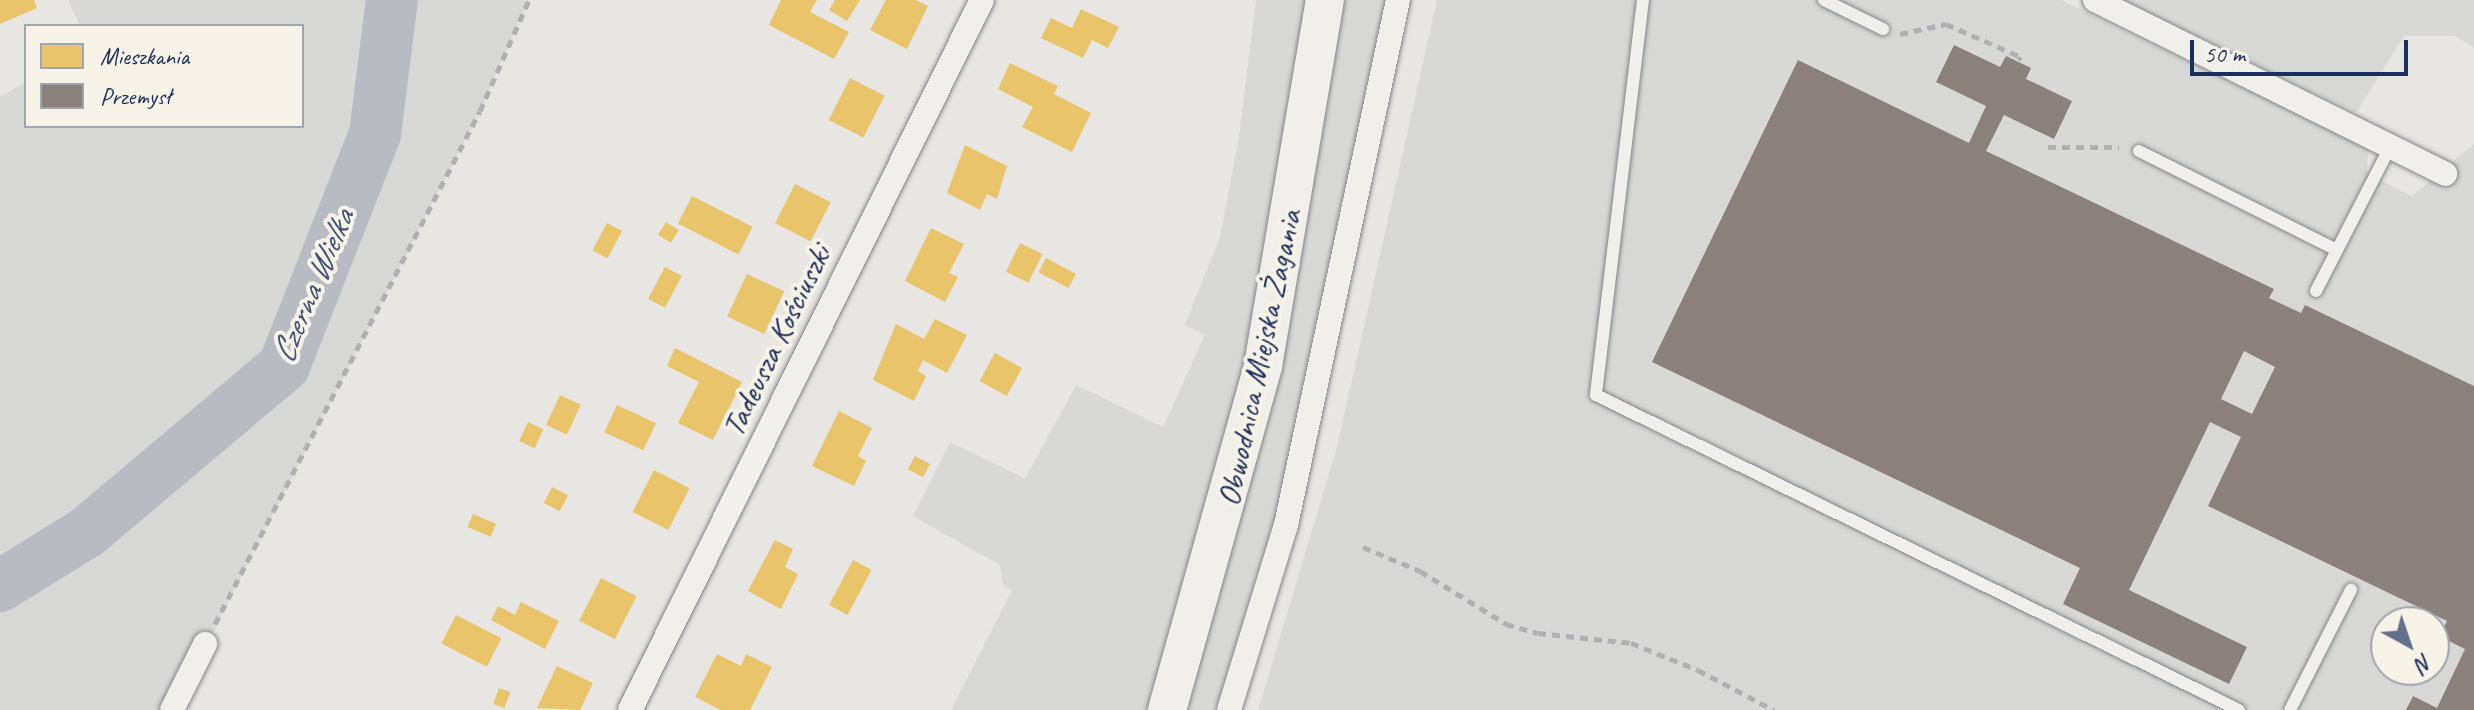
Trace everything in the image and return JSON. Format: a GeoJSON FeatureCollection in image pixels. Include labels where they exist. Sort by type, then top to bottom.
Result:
{"type":"FeatureCollection","features":[{"type":"Feature","properties":{"kind":"main road","name":"Obwodnica Miejska Żagania"},"geometry":{"type":"LineString","coordinates":[[1167,710],[1263,366],[1325,0]]}},
{"type":"Feature","properties":{"kind":"street","name":"Tadeusza Kościuszki"},"geometry":{"type":"LineString","coordinates":[[630,710],[982,0]]}},
{"type":"Feature","properties":{"kind":"street"},"geometry":{"type":"LineString","coordinates":[[1229,710],[1286,525],[1398,0]]}},
{"type":"Feature","properties":{"kind":"street"},"geometry":{"type":"LineString","coordinates":[[2095,0],[2445,174]]}},
{"type":"Feature","properties":{"kind":"street"},"geometry":{"type":"LineString","coordinates":[[172,710],[205,644]]}},
{"type":"Feature","properties":{"kind":"lane"},"geometry":{"type":"LineString","coordinates":[[1643,0],[1596,395],[2239,710]]}},
{"type":"Feature","properties":{"kind":"lane"},"geometry":{"type":"LineString","coordinates":[[1824,0],[1883,29]]}},
{"type":"Feature","properties":{"kind":"lane"},"geometry":{"type":"LineString","coordinates":[[2316,291],[2391,145]]}},
{"type":"Feature","properties":{"kind":"lane"},"geometry":{"type":"LineString","coordinates":[[2139,151],[2337,250]]}},
{"type":"Feature","properties":{"kind":"lane"},"geometry":{"type":"LineString","coordinates":[[2290,710],[2351,590]]}},
{"type":"Feature","properties":{"kind":"path"},"geometry":{"type":"LineString","coordinates":[[205,644],[480,111],[529,0]]}},
{"type":"Feature","properties":{"kind":"path"},"geometry":{"type":"LineString","coordinates":[[1883,29],[1901,34],[1946,24],[2021,57],[2018,60]]}},
{"type":"Feature","properties":{"kind":"path"},"geometry":{"type":"LineString","coordinates":[[2048,147],[2139,151]]}},
{"type":"Feature","properties":{"kind":"path"},"geometry":{"type":"LineString","coordinates":[[1363,547],[1420,571],[1506,624],[1538,633],[1631,643],[1698,670],[1774,710]]}},
{"type":"Feature","properties":{"kind":"shaded area"},"geometry":{"type":"Polygon","coordinates":[[[68,0],[529,0],[481,109],[173,710],[0,710],[0,97],[24,83],[24,128],[304,128],[304,24],[79,24],[68,0]]]}},
{"type":"Feature","properties":{"kind":"shaded area"},"geometry":{"type":"Polygon","coordinates":[[[1256,0],[1308,0],[1251,340],[1149,710],[951,710],[1012,590],[1003,586],[1000,565],[913,516],[950,442],[1025,479],[1076,385],[1163,427],[1205,335],[1185,325],[1220,237],[1239,137],[1256,0]]]}},
{"type":"Feature","properties":{"kind":"shaded area"},"geometry":{"type":"Polygon","coordinates":[[[1341,0],[1389,0],[1278,525],[1219,710],[1183,710],[1241,519],[1286,333],[1341,0]]]}},
{"type":"Feature","properties":{"kind":"shaded area"},"geometry":{"type":"Polygon","coordinates":[[[1437,0],[2061,0],[2368,149],[2367,174],[2412,196],[2474,144],[2474,710],[1258,710],[1337,447],[1437,0]]]}},
{"type":"Feature","properties":{"kind":"shaded area"},"geometry":{"type":"Polygon","coordinates":[[[2124,0],[2474,0],[2474,48],[2455,36],[2404,36],[2356,113],[2124,0]]]}},
{"type":"Feature","properties":{"kind":"building: Mieszkania"},"geometry":{"type":"Polygon","coordinates":[[[0,0],[34,0],[37,8],[0,24],[0,0]]]}},
{"type":"Feature","properties":{"kind":"building: Mieszkania"},"geometry":{"type":"Polygon","coordinates":[[[781,0],[817,0],[810,12],[849,32],[834,59],[769,25],[781,0]]]}},
{"type":"Feature","properties":{"kind":"building: Mieszkania"},"geometry":{"type":"Polygon","coordinates":[[[835,0],[860,0],[847,21],[829,10],[835,0]]]}},
{"type":"Feature","properties":{"kind":"building: Mieszkania"},"geometry":{"type":"Polygon","coordinates":[[[886,0],[916,0],[928,6],[907,49],[870,30],[886,0]]]}},
{"type":"Feature","properties":{"kind":"building: Mieszkania"},"geometry":{"type":"Polygon","coordinates":[[[1081,9],[1119,27],[1108,48],[1092,40],[1083,58],[1041,38],[1051,18],[1072,28],[1081,9]]]}},
{"type":"Feature","properties":{"kind":"building: Mieszkania"},"geometry":{"type":"Polygon","coordinates":[[[1010,63],[1058,86],[1054,94],[1091,113],[1072,152],[1022,127],[1033,107],[998,89],[1010,63]]]}},
{"type":"Feature","properties":{"kind":"building: Mieszkania"},"geometry":{"type":"Polygon","coordinates":[[[850,78],[885,96],[863,138],[829,120],[850,78]]]}},
{"type":"Feature","properties":{"kind":"building: Mieszkania"},"geometry":{"type":"Polygon","coordinates":[[[965,145],[1007,166],[997,199],[987,194],[980,210],[947,193],[965,145]]]}},
{"type":"Feature","properties":{"kind":"building: Mieszkania"},"geometry":{"type":"Polygon","coordinates":[[[795,184],[831,202],[811,241],[775,223],[795,184]]]}},
{"type":"Feature","properties":{"kind":"building: Mieszkania"},"geometry":{"type":"Polygon","coordinates":[[[692,196],[753,227],[739,254],[678,224],[692,196]]]}},
{"type":"Feature","properties":{"kind":"building: Mieszkania"},"geometry":{"type":"Polygon","coordinates":[[[666,222],[679,230],[671,243],[658,235],[666,222]]]}},
{"type":"Feature","properties":{"kind":"building: Mieszkania"},"geometry":{"type":"Polygon","coordinates":[[[607,223],[622,231],[607,258],[592,250],[607,223]]]}},
{"type":"Feature","properties":{"kind":"building: Mieszkania"},"geometry":{"type":"Polygon","coordinates":[[[931,228],[964,244],[949,273],[958,277],[945,302],[905,281],[931,228]]]}},
{"type":"Feature","properties":{"kind":"building: Mieszkania"},"geometry":{"type":"Polygon","coordinates":[[[1020,243],[1042,254],[1028,283],[1006,272],[1020,243]]]}},
{"type":"Feature","properties":{"kind":"building: Mieszkania"},"geometry":{"type":"Polygon","coordinates":[[[1046,258],[1076,274],[1069,288],[1038,272],[1046,258]]]}},
{"type":"Feature","properties":{"kind":"building: Mieszkania"},"geometry":{"type":"Polygon","coordinates":[[[665,267],[682,276],[665,308],[648,299],[665,267]]]}},
{"type":"Feature","properties":{"kind":"building: Mieszkania"},"geometry":{"type":"Polygon","coordinates":[[[747,274],[784,291],[764,334],[727,317],[747,274]]]}},
{"type":"Feature","properties":{"kind":"building: Mieszkania"},"geometry":{"type":"Polygon","coordinates":[[[935,319],[967,335],[947,373],[923,360],[918,371],[926,376],[914,401],[873,380],[896,324],[924,339],[935,319]]]}},
{"type":"Feature","properties":{"kind":"building: Mieszkania"},"geometry":{"type":"Polygon","coordinates":[[[675,348],[742,382],[713,440],[678,423],[699,382],[667,366],[675,348]]]}},
{"type":"Feature","properties":{"kind":"building: Mieszkania"},"geometry":{"type":"Polygon","coordinates":[[[995,353],[1022,368],[1007,396],[979,381],[995,353]]]}},
{"type":"Feature","properties":{"kind":"building: Mieszkania"},"geometry":{"type":"Polygon","coordinates":[[[560,395],[581,405],[567,435],[546,425],[560,395]]]}},
{"type":"Feature","properties":{"kind":"building: Mieszkania"},"geometry":{"type":"Polygon","coordinates":[[[617,405],[656,423],[643,450],[604,432],[617,405]]]}},
{"type":"Feature","properties":{"kind":"building: Mieszkania"},"geometry":{"type":"Polygon","coordinates":[[[839,411],[872,428],[858,456],[866,461],[854,486],[812,466],[839,411]]]}},
{"type":"Feature","properties":{"kind":"building: Mieszkania"},"geometry":{"type":"Polygon","coordinates":[[[528,422],[543,429],[535,448],[519,441],[528,422]]]}},
{"type":"Feature","properties":{"kind":"building: Mieszkania"},"geometry":{"type":"Polygon","coordinates":[[[915,456],[930,464],[923,477],[908,469],[915,456]]]}},
{"type":"Feature","properties":{"kind":"building: Mieszkania"},"geometry":{"type":"Polygon","coordinates":[[[654,470],[690,488],[668,530],[633,512],[654,470]]]}},
{"type":"Feature","properties":{"kind":"building: Mieszkania"},"geometry":{"type":"Polygon","coordinates":[[[552,487],[568,495],[560,511],[544,503],[552,487]]]}},
{"type":"Feature","properties":{"kind":"building: Mieszkania"},"geometry":{"type":"Polygon","coordinates":[[[473,514],[496,524],[491,537],[468,527],[473,514]]]}},
{"type":"Feature","properties":{"kind":"building: Mieszkania"},"geometry":{"type":"Polygon","coordinates":[[[775,540],[793,549],[785,567],[798,574],[781,609],[748,591],[775,540]]]}},
{"type":"Feature","properties":{"kind":"building: Mieszkania"},"geometry":{"type":"Polygon","coordinates":[[[853,560],[872,570],[848,615],[829,605],[853,560]]]}},
{"type":"Feature","properties":{"kind":"building: Mieszkania"},"geometry":{"type":"Polygon","coordinates":[[[601,578],[637,596],[615,639],[579,621],[601,578]]]}},
{"type":"Feature","properties":{"kind":"building: Mieszkania"},"geometry":{"type":"Polygon","coordinates":[[[521,602],[559,621],[545,649],[491,620],[498,606],[515,615],[521,602]]]}},
{"type":"Feature","properties":{"kind":"building: Mieszkania"},"geometry":{"type":"Polygon","coordinates":[[[456,615],[501,638],[487,667],[441,644],[456,615]]]}},
{"type":"Feature","properties":{"kind":"building: Mieszkania"},"geometry":{"type":"Polygon","coordinates":[[[717,654],[741,666],[746,654],[772,667],[750,710],[721,710],[695,697],[717,654]]]}},
{"type":"Feature","properties":{"kind":"building: Mieszkania"},"geometry":{"type":"Polygon","coordinates":[[[557,666],[593,683],[580,710],[537,708],[557,666]]]}},
{"type":"Feature","properties":{"kind":"building: Mieszkania"},"geometry":{"type":"Polygon","coordinates":[[[499,688],[510,692],[504,708],[493,704],[499,688]]]}},
{"type":"Feature","properties":{"kind":"building: Przemysł"},"geometry":{"type":"Polygon","coordinates":[[[1954,45],[2000,67],[2006,56],[2031,68],[2026,79],[2072,101],[2054,139],[2004,115],[1986,151],[2274,289],[2269,298],[2301,313],[2305,305],[2474,386],[2474,710],[2406,710],[2413,696],[2437,708],[2450,686],[2465,649],[2450,642],[2450,606],[2416,606],[2208,506],[2241,437],[2210,422],[2129,590],[2247,647],[2229,684],[2063,604],[2080,568],[1652,362],[1798,60],[1969,143],[1986,106],[1936,82],[1954,45]],[[2244,351],[2221,399],[2252,414],[2275,367],[2244,351]]]}},
{"type":"Feature","properties":{"kind":"waterway","name":"Czerna Wielka"},"geometry":{"type":"LineString","coordinates":[[0,586],[87,532],[284,366],[375,134],[392,0]]}}]}
